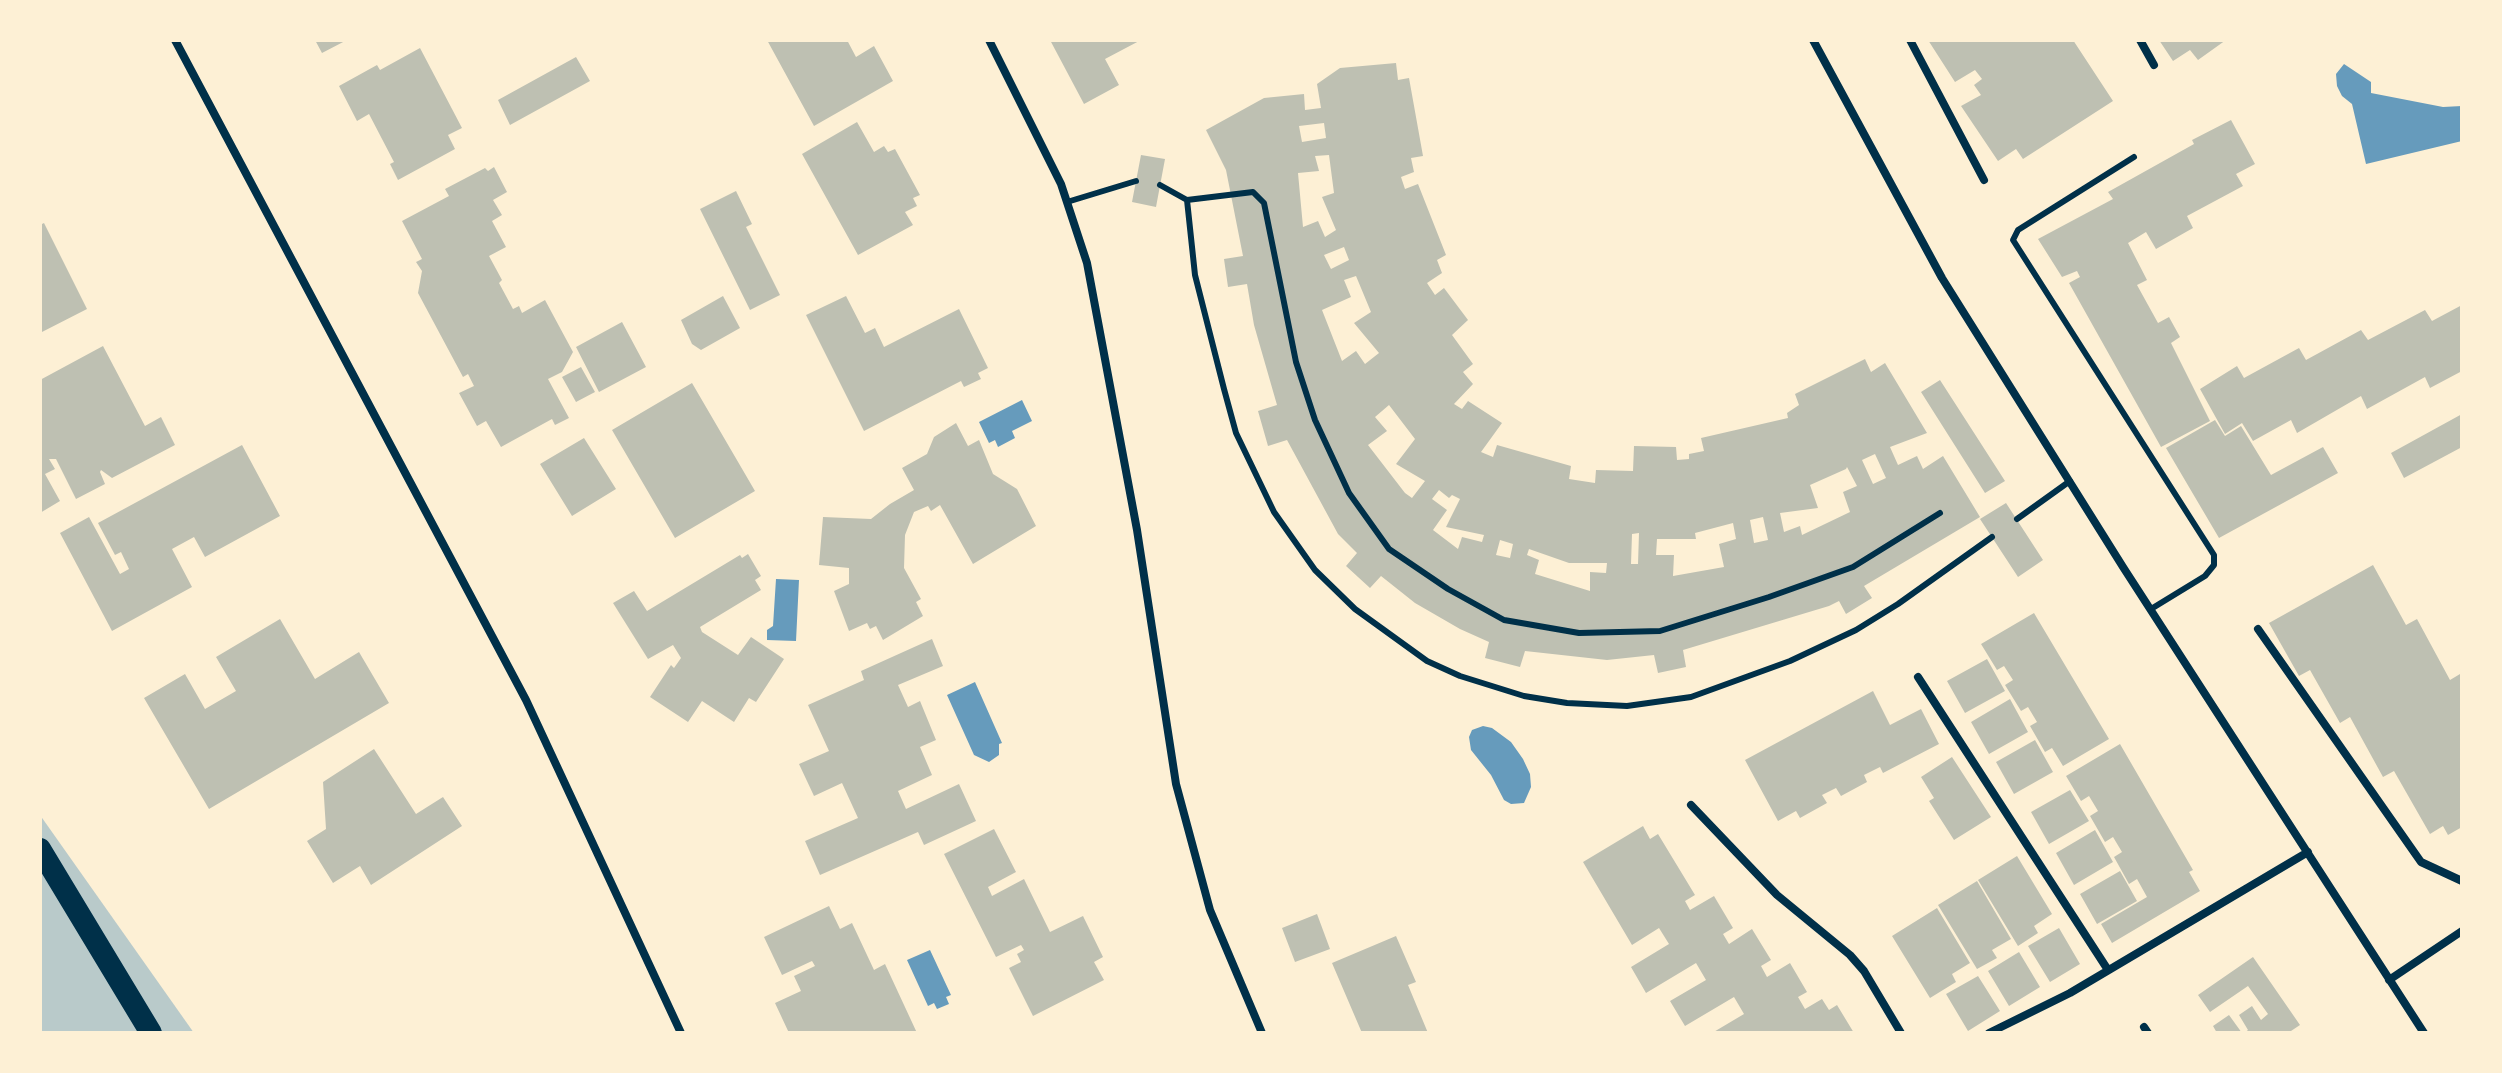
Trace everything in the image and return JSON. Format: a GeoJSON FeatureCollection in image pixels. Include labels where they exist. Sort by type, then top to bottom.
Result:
{"type":"FeatureCollection","features":[{"type":"Feature","properties":{"kind":"highway"},"geometry":{"type":"LineString","coordinates":[[40,849],[151,1033]]}},
{"type":"Feature","properties":{"kind":"street"},"geometry":{"type":"LineString","coordinates":[[175,40],[526,700],[595,842],[681,1033]]}},
{"type":"Feature","properties":{"kind":"street"},"geometry":{"type":"LineString","coordinates":[[989,40],[1030,119],[1067,202],[1090,279],[1137,530],[1182,810],[1210,910],[1262,1033]]}},
{"type":"Feature","properties":{"kind":"street"},"geometry":{"type":"LineString","coordinates":[[1813,40],[1942,278],[2424,1033]]}},
{"type":"Feature","properties":{"kind":"street"},"geometry":{"type":"LineString","coordinates":[[1910,40],[1984,180]]}},
{"type":"Feature","properties":{"kind":"street"},"geometry":{"type":"LineString","coordinates":[[2140,40],[2154,65]]}},
{"type":"Feature","properties":{"kind":"street"},"geometry":{"type":"LineString","coordinates":[[2258,629],[2421,862],[2462,881]]}},
{"type":"Feature","properties":{"kind":"street"},"geometry":{"type":"LineString","coordinates":[[1918,677],[2108,970]]}},
{"type":"Feature","properties":{"kind":"street"},"geometry":{"type":"LineString","coordinates":[[1691,805],[1777,895],[1850,955],[1864,971],[1901,1033]]}},
{"type":"Feature","properties":{"kind":"street"},"geometry":{"type":"LineString","coordinates":[[1989,1033],[2070,993],[2308,852]]}},
{"type":"Feature","properties":{"kind":"street"},"geometry":{"type":"LineString","coordinates":[[2389,980],[2462,931]]}},
{"type":"Feature","properties":{"kind":"lane"},"geometry":{"type":"LineString","coordinates":[[2134,157],[2018,230],[2013,240],[2214,555],[2214,565],[2205,576],[2151,609]]}},
{"type":"Feature","properties":{"kind":"lane"},"geometry":{"type":"LineString","coordinates":[[1067,202],[1136,181]]}},
{"type":"Feature","properties":{"kind":"lane"},"geometry":{"type":"LineString","coordinates":[[1160,185],[1187,200],[1253,192],[1264,203],[1296,362],[1315,420],[1349,493],[1389,549],[1448,589],[1504,620],[1579,633],[1660,631],[1853,567],[1940,513]]}},
{"type":"Feature","properties":{"kind":"lane"},"geometry":{"type":"LineString","coordinates":[[1187,200],[1195,275],[1236,433],[1274,512],[1315,570],[1346,601],[1427,661],[1460,676],[1524,696],[1567,703],[1627,706],[1691,697],[1790,661],[1856,630],[1992,537]]}},
{"type":"Feature","properties":{"kind":"lane"},"geometry":{"type":"LineString","coordinates":[[2017,519],[2070,481]]}},
{"type":"Feature","properties":{"kind":"shaded area"},"geometry":{"type":"Polygon","coordinates":[[[40,815],[194,1033],[40,1033],[40,815]]]}},
{"type":"Feature","properties":{"kind":"water"},"geometry":{"type":"Polygon","coordinates":[[[2344,64],[2371,82],[2371,93],[2443,107],[2462,106],[2462,141],[2366,164],[2352,104],[2342,96],[2337,86],[2336,74],[2344,64]]]}},
{"type":"Feature","properties":{"kind":"water"},"geometry":{"type":"Polygon","coordinates":[[[1022,400],[1032,421],[1012,431],[1015,438],[998,447],[995,440],[989,443],[979,422],[1022,400]]]}},
{"type":"Feature","properties":{"kind":"water"},"geometry":{"type":"Polygon","coordinates":[[[776,579],[799,580],[796,641],[767,640],[767,630],[773,626],[776,579]]]}},
{"type":"Feature","properties":{"kind":"water"},"geometry":{"type":"Polygon","coordinates":[[[975,682],[1002,743],[999,744],[999,755],[989,762],[974,755],[947,695],[975,682]]]}},
{"type":"Feature","properties":{"kind":"water"},"geometry":{"type":"Polygon","coordinates":[[[1483,726],[1492,728],[1511,742],[1523,759],[1530,774],[1531,787],[1524,803],[1511,804],[1504,800],[1491,775],[1471,750],[1469,737],[1472,730],[1483,726]]]}},
{"type":"Feature","properties":{"kind":"water"},"geometry":{"type":"Polygon","coordinates":[[[930,950],[951,995],[946,997],[949,1004],[937,1009],[934,1003],[928,1006],[907,960],[930,950]]]}},
{"type":"Feature","properties":{"kind":"building"},"geometry":{"type":"Polygon","coordinates":[[[315,40],[347,40],[322,53],[315,40]]]}},
{"type":"Feature","properties":{"kind":"building"},"geometry":{"type":"Polygon","coordinates":[[[767,40],[847,40],[856,57],[874,46],[893,81],[814,126],[767,40]]]}},
{"type":"Feature","properties":{"kind":"building"},"geometry":{"type":"Polygon","coordinates":[[[1050,40],[1141,40],[1105,59],[1119,85],[1084,104],[1050,40]]]}},
{"type":"Feature","properties":{"kind":"building"},"geometry":{"type":"Polygon","coordinates":[[[1928,40],[2073,40],[2113,101],[2023,159],[2016,149],[1998,161],[1961,106],[1981,95],[1974,85],[1982,79],[1975,70],[1955,82],[1928,40]]]}},
{"type":"Feature","properties":{"kind":"building"},"geometry":{"type":"Polygon","coordinates":[[[2159,40],[2226,40],[2198,60],[2190,50],[2173,61],[2159,40]]]}},
{"type":"Feature","properties":{"kind":"building"},"geometry":{"type":"Polygon","coordinates":[[[420,48],[462,128],[448,135],[455,149],[398,180],[390,164],[394,162],[369,114],[357,121],[339,86],[377,65],[380,70],[420,48]]]}},
{"type":"Feature","properties":{"kind":"building"},"geometry":{"type":"Polygon","coordinates":[[[576,57],[590,81],[510,125],[498,100],[576,57]]]}},
{"type":"Feature","properties":{"kind":"building"},"geometry":{"type":"Polygon","coordinates":[[[1396,63],[1398,80],[1409,78],[1423,156],[1411,158],[1414,172],[1401,177],[1405,189],[1418,184],[1446,255],[1437,260],[1442,273],[1427,283],[1435,295],[1444,288],[1468,320],[1452,335],[1473,364],[1463,372],[1473,384],[1454,404],[1462,409],[1468,401],[1502,423],[1481,452],[1493,457],[1497,445],[1571,466],[1569,479],[1595,483],[1596,470],[1633,471],[1634,446],[1676,447],[1677,460],[1689,459],[1689,454],[1704,451],[1701,438],[1788,418],[1787,413],[1799,405],[1795,394],[1865,359],[1871,372],[1885,363],[1927,433],[1890,447],[1898,465],[1917,456],[1923,469],[1943,456],[1980,517],[1864,586],[1872,598],[1846,614],[1839,601],[1683,650],[1686,667],[1658,673],[1654,655],[1607,660],[1525,651],[1520,667],[1485,658],[1489,642],[1415,603],[1381,576],[1370,588],[1346,566],[1357,553],[1338,534],[1287,440],[1268,446],[1258,411],[1277,405],[1254,325],[1247,284],[1228,287],[1224,259],[1243,256],[1226,170],[1206,130],[1264,98],[1304,94],[1305,110],[1321,108],[1317,84],[1340,68],[1396,63]],[[1324,123],[1299,126],[1302,142],[1326,138],[1324,123]],[[1329,155],[1315,156],[1319,171],[1298,173],[1303,227],[1318,221],[1325,237],[1336,230],[1322,197],[1334,193],[1329,155]],[[1344,247],[1324,255],[1331,269],[1349,260],[1344,247]],[[1356,276],[1344,280],[1351,297],[1322,310],[1342,361],[1356,351],[1365,364],[1379,353],[1354,323],[1371,312],[1356,276]],[[1389,405],[1375,417],[1387,431],[1368,445],[1412,498],[1425,481],[1396,464],[1415,439],[1389,405]],[[1875,454],[1862,460],[1873,484],[1886,478],[1875,454]],[[1847,467],[1810,485],[1818,508],[1780,513],[1784,532],[1800,526],[1802,535],[1850,512],[1843,492],[1857,486],[1847,467]],[[1439,490],[1432,499],[1447,510],[1433,530],[1458,549],[1462,537],[1482,542],[1484,535],[1446,527],[1460,499],[1452,495],[1449,498],[1439,490]],[[1763,517],[1750,520],[1754,543],[1768,540],[1763,517]],[[1733,523],[1695,533],[1696,539],[1657,539],[1656,555],[1674,555],[1673,576],[1724,567],[1719,544],[1736,539],[1733,523]],[[1639,533],[1632,534],[1631,564],[1638,564],[1639,533]],[[1500,540],[1496,555],[1510,558],[1513,544],[1500,540]],[[1529,549],[1527,555],[1539,560],[1535,574],[1590,591],[1590,572],[1606,573],[1607,563],[1569,563],[1529,549]]]}},
{"type":"Feature","properties":{"kind":"building"},"geometry":{"type":"Polygon","coordinates":[[[2231,120],[2255,164],[2236,174],[2243,186],[2187,216],[2193,228],[2156,249],[2146,232],[2128,243],[2147,280],[2137,285],[2158,323],[2169,317],[2180,337],[2171,343],[2210,421],[2161,447],[2069,283],[2080,277],[2077,271],[2062,277],[2038,239],[2113,199],[2108,192],[2194,144],[2192,140],[2231,120]]]}},
{"type":"Feature","properties":{"kind":"building"},"geometry":{"type":"Polygon","coordinates":[[[857,122],[874,152],[884,146],[888,152],[895,149],[920,195],[913,198],[917,206],[905,212],[913,225],[858,255],[802,154],[857,122]]]}},
{"type":"Feature","properties":{"kind":"building"},"geometry":{"type":"Polygon","coordinates":[[[1141,155],[1165,159],[1156,207],[1132,202],[1141,155]]]}},
{"type":"Feature","properties":{"kind":"building"},"geometry":{"type":"Polygon","coordinates":[[[494,167],[507,192],[493,200],[502,215],[492,221],[506,247],[489,256],[502,280],[499,283],[513,309],[519,306],[522,313],[545,300],[573,352],[562,372],[548,379],[569,418],[555,425],[552,419],[501,447],[486,421],[477,426],[459,393],[474,386],[468,374],[463,377],[418,293],[422,271],[416,262],[422,259],[402,221],[449,196],[445,189],[485,168],[488,171],[494,167]]]}},
{"type":"Feature","properties":{"kind":"building"},"geometry":{"type":"Polygon","coordinates":[[[736,191],[752,224],[746,227],[780,295],[750,310],[700,209],[736,191]]]}},
{"type":"Feature","properties":{"kind":"building"},"geometry":{"type":"Polygon","coordinates":[[[44,223],[87,309],[40,333],[40,225],[44,223]]]}},
{"type":"Feature","properties":{"kind":"building"},"geometry":{"type":"Polygon","coordinates":[[[723,296],[740,328],[701,350],[692,344],[681,320],[723,296]]]}},
{"type":"Feature","properties":{"kind":"building"},"geometry":{"type":"Polygon","coordinates":[[[846,296],[865,333],[875,328],[884,347],[959,309],[988,368],[978,373],[981,379],[964,387],[961,381],[864,431],[806,315],[846,296]]]}},
{"type":"Feature","properties":{"kind":"building"},"geometry":{"type":"Polygon","coordinates":[[[2462,305],[2462,371],[2430,388],[2425,377],[2367,409],[2361,396],[2297,433],[2291,420],[2253,441],[2242,423],[2225,434],[2200,389],[2237,366],[2244,378],[2299,348],[2306,360],[2361,330],[2368,340],[2425,310],[2432,321],[2462,305]]]}},
{"type":"Feature","properties":{"kind":"building"},"geometry":{"type":"Polygon","coordinates":[[[622,322],[646,367],[599,392],[576,347],[622,322]]]}},
{"type":"Feature","properties":{"kind":"building"},"geometry":{"type":"Polygon","coordinates":[[[103,346],[145,426],[161,417],[175,445],[112,478],[101,470],[105,484],[76,499],[56,459],[49,459],[55,469],[45,474],[60,501],[40,513],[40,380],[103,346]]]}},
{"type":"Feature","properties":{"kind":"building"},"geometry":{"type":"Polygon","coordinates":[[[581,367],[595,392],[576,402],[562,377],[581,367]]]}},
{"type":"Feature","properties":{"kind":"building"},"geometry":{"type":"Polygon","coordinates":[[[1940,380],[2005,481],[1985,493],[1921,392],[1940,380]]]}},
{"type":"Feature","properties":{"kind":"building"},"geometry":{"type":"Polygon","coordinates":[[[692,383],[755,491],[675,538],[612,430],[692,383]]]}},
{"type":"Feature","properties":{"kind":"building"},"geometry":{"type":"Polygon","coordinates":[[[2462,414],[2462,447],[2404,478],[2391,453],[2462,414]]]}},
{"type":"Feature","properties":{"kind":"building"},"geometry":{"type":"Polygon","coordinates":[[[2215,420],[2225,436],[2241,426],[2271,475],[2323,447],[2338,473],[2219,538],[2166,448],[2215,420]]]}},
{"type":"Feature","properties":{"kind":"building"},"geometry":{"type":"Polygon","coordinates":[[[956,423],[968,446],[979,440],[993,474],[1017,489],[1036,526],[973,564],[940,505],[931,511],[928,506],[914,512],[905,535],[904,568],[921,599],[916,602],[923,616],[883,640],[876,626],[870,629],[867,623],[849,631],[834,591],[849,584],[849,568],[819,565],[823,517],[871,519],[914,490],[902,468],[927,454],[934,437],[956,423]]]}},
{"type":"Feature","properties":{"kind":"building"},"geometry":{"type":"Polygon","coordinates":[[[584,438],[616,489],[572,516],[540,464],[584,438]]]}},
{"type":"Feature","properties":{"kind":"building"},"geometry":{"type":"Polygon","coordinates":[[[242,445],[280,516],[205,557],[194,537],[172,549],[192,587],[112,631],[60,533],[89,517],[120,574],[129,569],[121,552],[115,555],[98,523],[242,445]]]}},
{"type":"Feature","properties":{"kind":"building"},"geometry":{"type":"Polygon","coordinates":[[[2006,503],[2043,560],[2018,577],[1980,519],[2006,503]]]}},
{"type":"Feature","properties":{"kind":"building"},"geometry":{"type":"Polygon","coordinates":[[[748,554],[761,576],[755,580],[761,590],[700,627],[702,632],[738,655],[751,637],[784,659],[756,702],[749,698],[734,722],[702,701],[688,722],[650,697],[671,665],[674,668],[681,658],[673,645],[648,659],[613,603],[634,591],[647,611],[740,555],[742,558],[748,554]]]}},
{"type":"Feature","properties":{"kind":"building"},"geometry":{"type":"Polygon","coordinates":[[[2373,565],[2406,625],[2417,619],[2450,680],[2460,674],[2462,678],[2462,827],[2448,835],[2443,826],[2430,834],[2394,771],[2383,777],[2350,717],[2340,723],[2310,670],[2299,676],[2269,623],[2373,565]]]}},
{"type":"Feature","properties":{"kind":"building"},"geometry":{"type":"Polygon","coordinates":[[[2034,613],[2109,739],[2063,766],[2052,748],[2045,752],[2030,726],[2037,722],[2028,707],[2021,711],[2005,685],[2013,680],[2004,666],[1997,670],[1981,644],[2034,613]]]}},
{"type":"Feature","properties":{"kind":"building"},"geometry":{"type":"Polygon","coordinates":[[[280,619],[315,679],[359,652],[389,703],[209,809],[144,698],[185,674],[205,709],[236,691],[216,657],[280,619]]]}},
{"type":"Feature","properties":{"kind":"building"},"geometry":{"type":"Polygon","coordinates":[[[932,639],[943,666],[898,685],[908,707],[920,701],[936,740],[920,747],[932,775],[898,791],[906,809],[959,784],[976,821],[924,845],[918,832],[820,875],[805,841],[858,818],[842,783],[814,796],[799,764],[829,751],[808,705],[864,680],[861,671],[932,639]]]}},
{"type":"Feature","properties":{"kind":"building"},"geometry":{"type":"Polygon","coordinates":[[[1987,659],[2005,691],[1965,713],[1947,681],[1987,659]]]}},
{"type":"Feature","properties":{"kind":"building"},"geometry":{"type":"Polygon","coordinates":[[[1873,691],[1890,725],[1921,709],[1939,744],[1883,773],[1880,767],[1864,775],[1867,782],[1841,796],[1836,788],[1822,795],[1827,803],[1800,818],[1796,811],[1778,821],[1745,760],[1873,691]]]}},
{"type":"Feature","properties":{"kind":"building"},"geometry":{"type":"Polygon","coordinates":[[[2010,699],[2028,732],[1989,754],[1971,722],[2010,699]]]}},
{"type":"Feature","properties":{"kind":"building"},"geometry":{"type":"Polygon","coordinates":[[[2035,740],[2053,772],[2014,794],[1996,762],[2035,740]]]}},
{"type":"Feature","properties":{"kind":"building"},"geometry":{"type":"Polygon","coordinates":[[[2120,744],[2193,870],[2189,872],[2200,891],[2112,943],[2101,924],[2147,897],[2137,879],[2129,884],[2114,857],[2122,852],[2113,837],[2105,842],[2090,816],[2098,811],[2089,796],[2081,801],[2066,776],[2120,744]]]}},
{"type":"Feature","properties":{"kind":"building"},"geometry":{"type":"Polygon","coordinates":[[[374,749],[416,814],[443,797],[462,826],[371,885],[360,866],[333,883],[307,841],[326,829],[323,782],[374,749]]]}},
{"type":"Feature","properties":{"kind":"building"},"geometry":{"type":"Polygon","coordinates":[[[1952,757],[1991,817],[1954,840],[1929,801],[1934,798],[1921,777],[1952,757]]]}},
{"type":"Feature","properties":{"kind":"building"},"geometry":{"type":"Polygon","coordinates":[[[2070,790],[2089,821],[2049,844],[2031,812],[2070,790]]]}},
{"type":"Feature","properties":{"kind":"building"},"geometry":{"type":"Polygon","coordinates":[[[1643,826],[1650,839],[1658,834],[1695,895],[1685,901],[1690,910],[1714,896],[1733,928],[1723,934],[1729,944],[1752,929],[1771,960],[1761,966],[1767,977],[1790,963],[1807,992],[1798,997],[1805,1009],[1822,999],[1829,1010],[1837,1005],[1854,1033],[1712,1033],[1744,1014],[1734,997],[1685,1026],[1670,1001],[1706,980],[1696,963],[1646,993],[1631,967],[1669,944],[1659,928],[1632,945],[1583,862],[1643,826]]]}},
{"type":"Feature","properties":{"kind":"building"},"geometry":{"type":"Polygon","coordinates":[[[994,829],[1016,872],[988,887],[992,896],[1024,879],[1050,932],[1083,916],[1103,957],[1094,962],[1104,980],[1033,1016],[1009,968],[1021,962],[1017,954],[1024,950],[1021,945],[996,957],[944,854],[994,829]]]}},
{"type":"Feature","properties":{"kind":"building"},"geometry":{"type":"Polygon","coordinates":[[[2095,830],[2113,862],[2074,885],[2056,853],[2095,830]]]}},
{"type":"Feature","properties":{"kind":"building"},"geometry":{"type":"Polygon","coordinates":[[[2017,856],[2052,914],[2034,926],[2038,933],[2018,946],[1978,880],[2017,856]]]}},
{"type":"Feature","properties":{"kind":"building"},"geometry":{"type":"Polygon","coordinates":[[[2120,871],[2137,901],[2097,924],[2080,894],[2120,871]]]}},
{"type":"Feature","properties":{"kind":"building"},"geometry":{"type":"Polygon","coordinates":[[[1977,881],[2011,939],[1992,950],[1997,958],[1977,969],[1938,905],[1977,881]]]}},
{"type":"Feature","properties":{"kind":"building"},"geometry":{"type":"Polygon","coordinates":[[[829,906],[840,929],[852,923],[874,970],[885,964],[917,1033],[789,1033],[775,1003],[801,991],[794,976],[815,966],[812,961],[782,975],[764,937],[829,906]]]}},
{"type":"Feature","properties":{"kind":"building"},"geometry":{"type":"Polygon","coordinates":[[[1937,908],[1970,963],[1952,974],[1956,982],[1930,998],[1892,936],[1937,908]]]}},
{"type":"Feature","properties":{"kind":"building"},"geometry":{"type":"Polygon","coordinates":[[[1317,914],[1330,949],[1295,962],[1282,928],[1317,914]]]}},
{"type":"Feature","properties":{"kind":"building"},"geometry":{"type":"Polygon","coordinates":[[[2059,928],[2080,964],[2050,982],[2028,946],[2059,928]]]}},
{"type":"Feature","properties":{"kind":"building"},"geometry":{"type":"Polygon","coordinates":[[[1396,936],[1416,982],[1408,985],[1428,1033],[1362,1033],[1332,963],[1396,936]]]}},
{"type":"Feature","properties":{"kind":"building"},"geometry":{"type":"Polygon","coordinates":[[[2019,952],[2040,987],[2009,1006],[1988,971],[2019,952]]]}},
{"type":"Feature","properties":{"kind":"building"},"geometry":{"type":"Polygon","coordinates":[[[2253,957],[2300,1025],[2288,1033],[2244,1033],[2248,1030],[2239,1015],[2252,1006],[2261,1020],[2268,1014],[2248,986],[2210,1012],[2198,995],[2253,957]]]}},
{"type":"Feature","properties":{"kind":"building"},"geometry":{"type":"Polygon","coordinates":[[[1978,976],[2000,1011],[1968,1031],[1946,994],[1978,976]]]}},
{"type":"Feature","properties":{"kind":"building"},"geometry":{"type":"Polygon","coordinates":[[[2229,1015],[2242,1033],[2217,1033],[2213,1026],[2229,1015]]]}}]}
